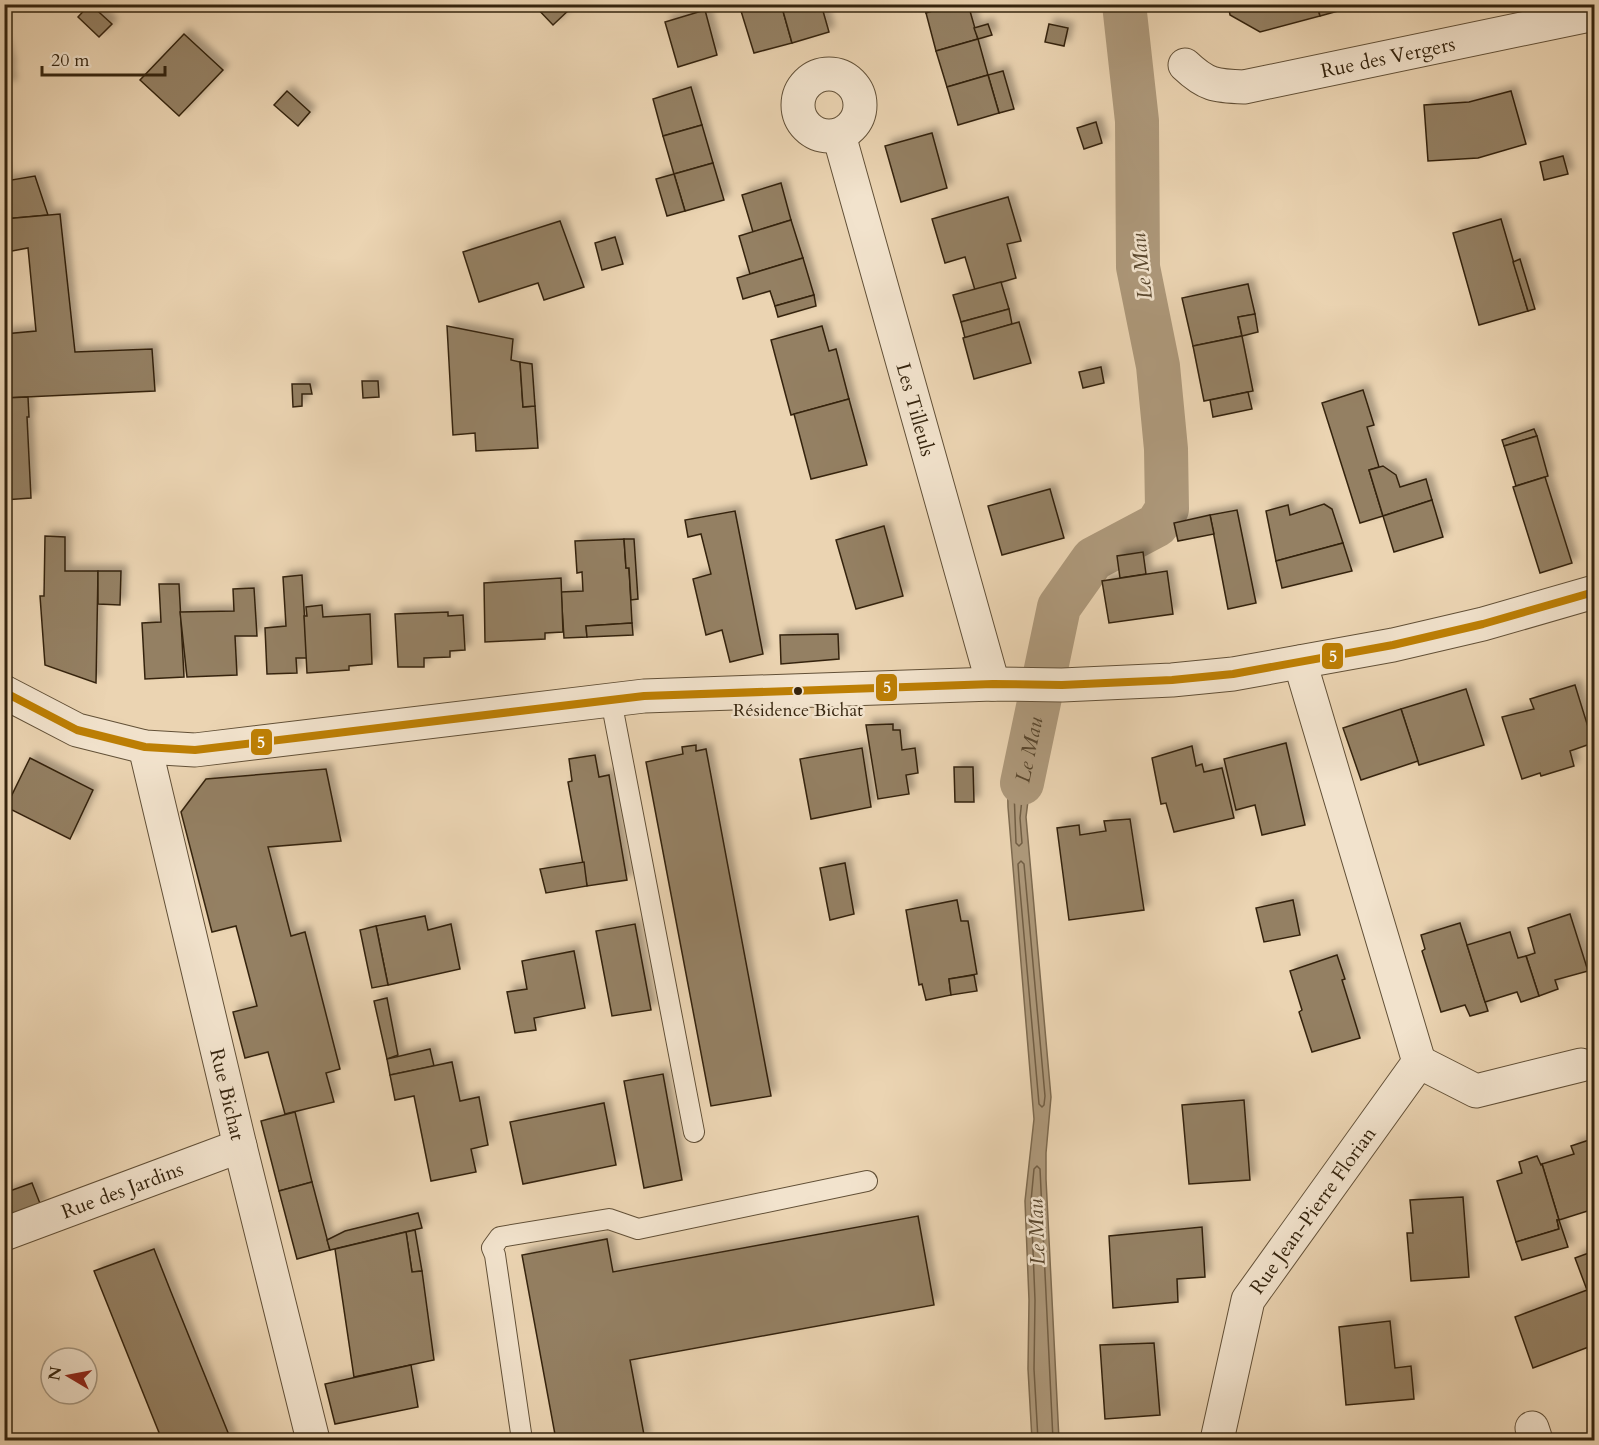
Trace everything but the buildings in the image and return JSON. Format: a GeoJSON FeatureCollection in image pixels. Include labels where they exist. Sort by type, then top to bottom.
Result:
{"type":"FeatureCollection","features":[{"type":"Feature","properties":{"kind":"street","name":"Rue des Vergers"},"geometry":{"type":"LineString","coordinates":[[1185,65],[1201,80],[1224,86],[1244,87],[1594,14]]}},
{"type":"Feature","properties":{"kind":"street","name":"Les Tilleuls"},"geometry":{"type":"LineString","coordinates":[[839,135],[993,684]]}},
{"type":"Feature","properties":{"kind":"street"},"geometry":{"type":"LineString","coordinates":[[4,692],[77,730],[145,747],[195,750],[644,696],[993,684],[1062,685],[1212,676],[1393,645],[1483,624],[1594,592]]}},
{"type":"Feature","properties":{"kind":"street"},"geometry":{"type":"LineString","coordinates":[[1300,662],[1419,1062],[1476,1091],[1581,1065]]}},
{"type":"Feature","properties":{"kind":"street","name":"Rue Bichat"},"geometry":{"type":"LineString","coordinates":[[145,747],[313,1440]]}},
{"type":"Feature","properties":{"kind":"street","name":"Rue Jean-Pierre Florian"},"geometry":{"type":"LineString","coordinates":[[1217,1440],[1248,1300],[1419,1062]]}},
{"type":"Feature","properties":{"kind":"street","name":"Rue des Jardins"},"geometry":{"type":"LineString","coordinates":[[4,1234],[240,1146]]}},
{"type":"Feature","properties":{"kind":"lane"},"geometry":{"type":"LineString","coordinates":[[611,700],[694,1132]]}},
{"type":"Feature","properties":{"kind":"lane"},"geometry":{"type":"LineString","coordinates":[[522,1440],[495,1255],[492,1248],[500,1237],[609,1219],[638,1229],[867,1181]]}},
{"type":"Feature","properties":{"kind":"water"},"geometry":{"type":"Polygon","coordinates":[[[1018,725],[1045,725],[1031,777],[1026,817],[1051,1097],[1046,1179],[1059,1440],[1032,1440],[1028,1369],[1029,1300],[1025,1201],[1034,1119],[1008,807],[1007,764],[1018,725]]]}},
{"type":"Feature","properties":{"kind":"waterway","name":"Le Mau"},"geometry":{"type":"LineString","coordinates":[[1022,783],[1059,607],[1093,559],[1157,525],[1167,509],[1166,449],[1158,366],[1138,267],[1137,121],[1124,4]]}},
{"type":"Feature","properties":{"kind":"transit line","name":"5"},"geometry":{"type":"LineString","coordinates":[[4,692],[77,730],[145,747],[195,750],[644,696],[993,684],[1062,685],[1172,680],[1233,674],[1393,645],[1483,624],[1594,592]]}},
{"type":"Feature","properties":{"kind":"place","name":"Résidence Bichat"},"geometry":{"type":"Point","coordinates":[798,691]}}]}
